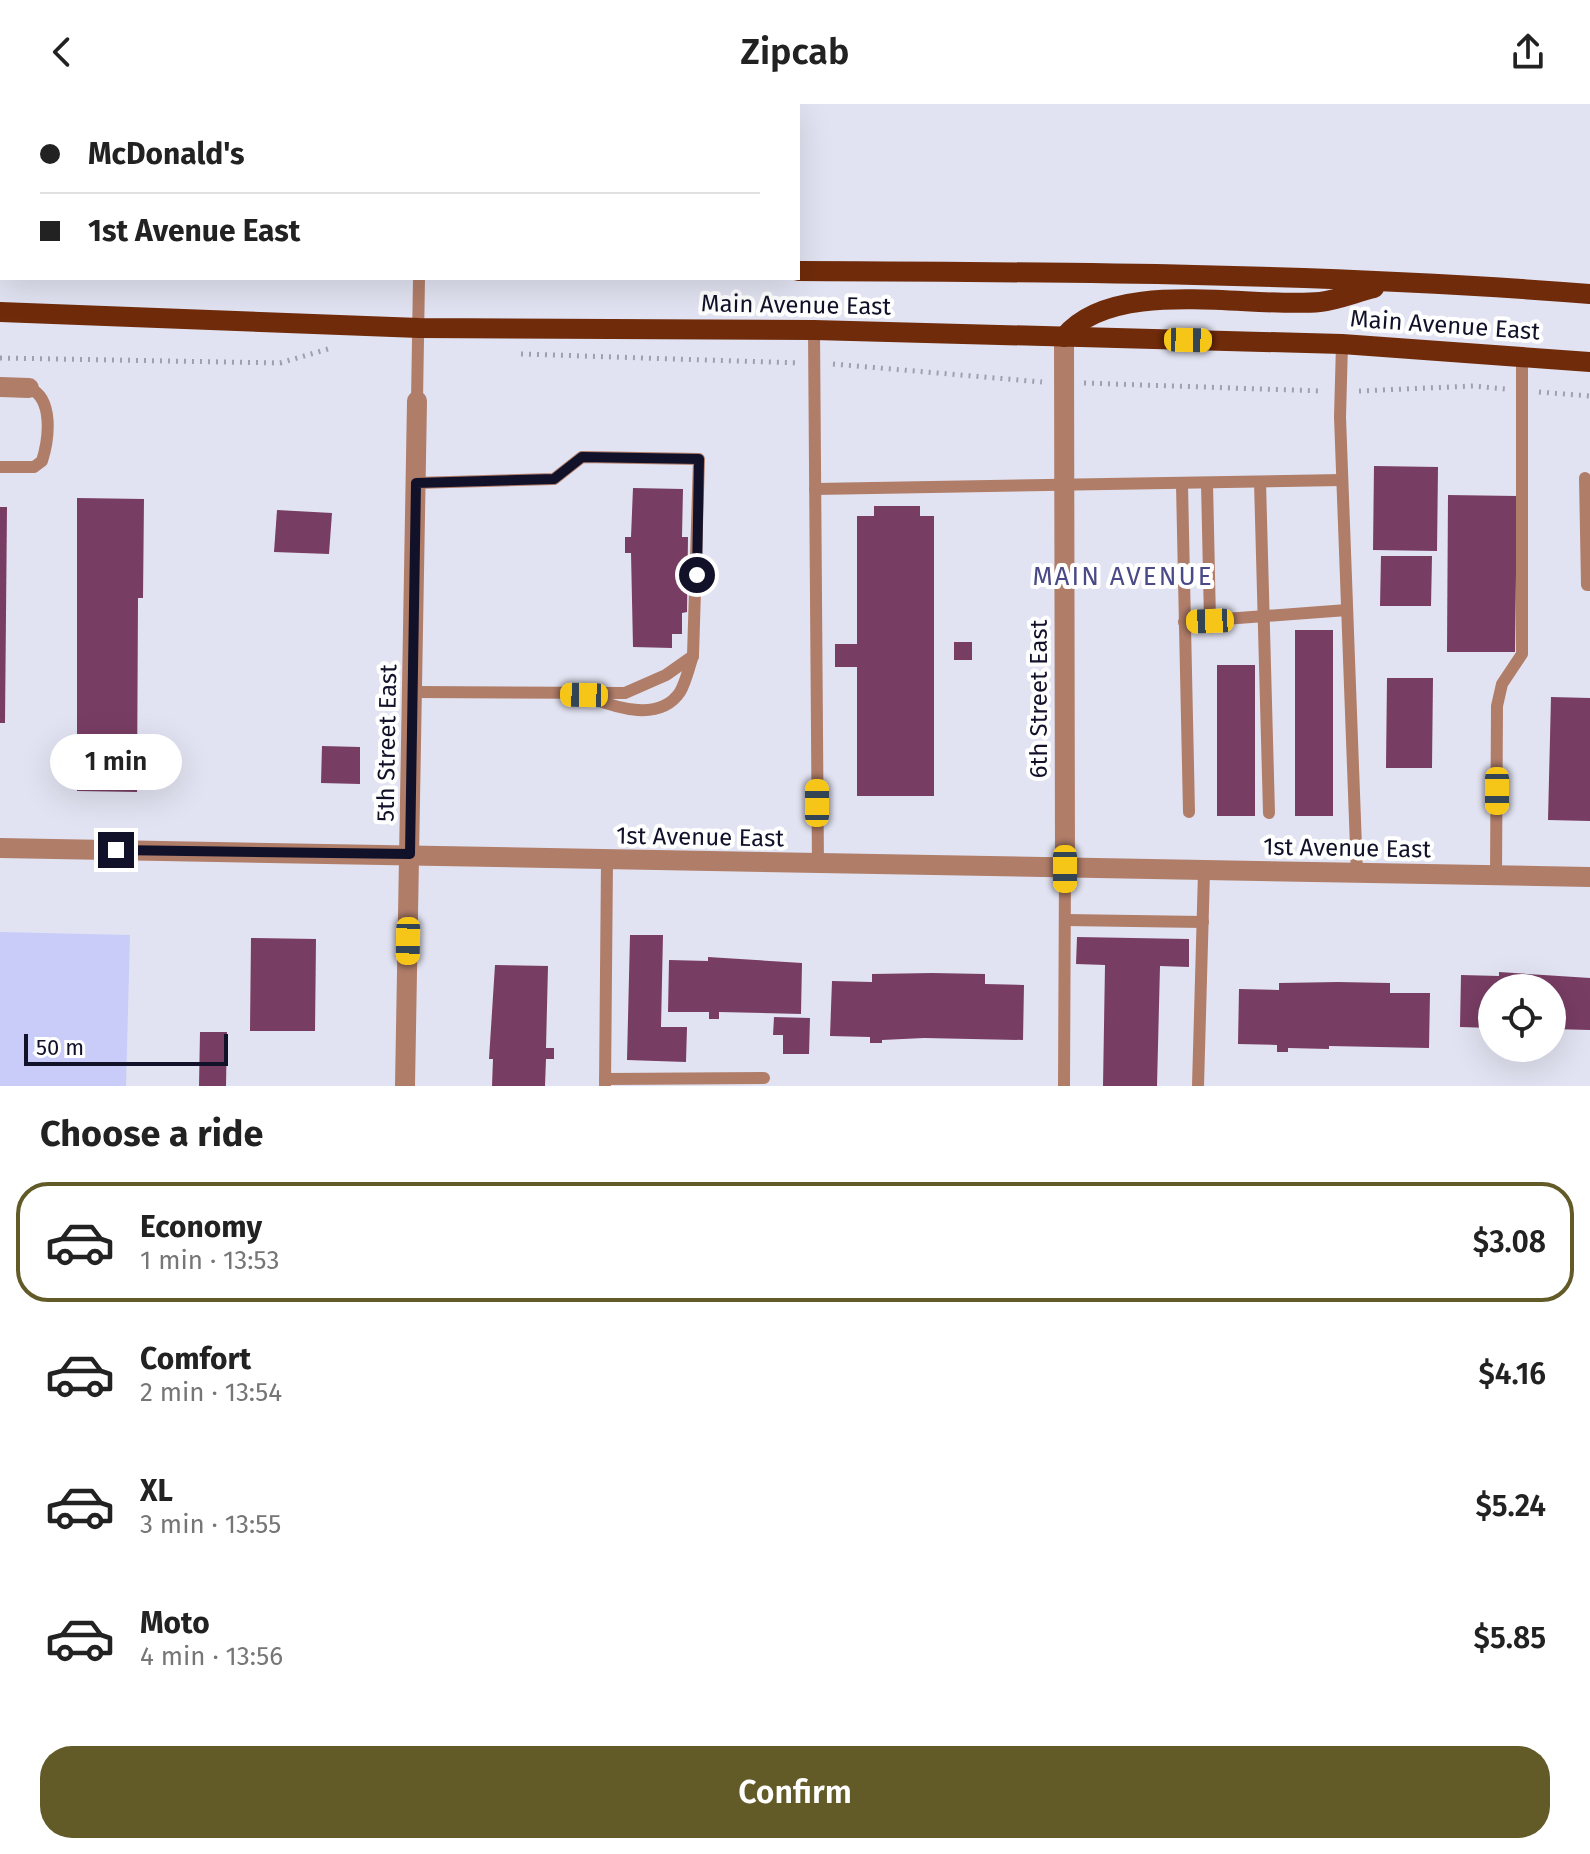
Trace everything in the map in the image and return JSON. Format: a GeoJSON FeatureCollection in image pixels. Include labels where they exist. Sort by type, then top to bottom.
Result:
{"type":"FeatureCollection","features":[{"type":"Feature","properties":{"kind":"main road","name":"Main Avenue East"},"geometry":{"type":"LineString","coordinates":[[800,271],[1061,272],[1398,282],[1590,294]]}},
{"type":"Feature","properties":{"kind":"main road"},"geometry":{"type":"LineString","coordinates":[[1064,337],[1076,323],[1113,305],[1321,302],[1398,282]]}},
{"type":"Feature","properties":{"kind":"main road","name":"Main Avenue East"},"geometry":{"type":"LineString","coordinates":[[0,312],[419,328],[814,330],[1342,344],[1590,362]]}},
{"type":"Feature","properties":{"kind":"street","name":"6th Street East"},"geometry":{"type":"LineString","coordinates":[[1064,337],[1065,869]]}},
{"type":"Feature","properties":{"kind":"street"},"geometry":{"type":"LineString","coordinates":[[0,387],[29,388]]}},
{"type":"Feature","properties":{"kind":"street","name":"5th Street East"},"geometry":{"type":"LineString","coordinates":[[405,1086],[417,401]]}},
{"type":"Feature","properties":{"kind":"street","name":"1st Avenue East"},"geometry":{"type":"LineString","coordinates":[[0,848],[410,854],[818,866],[1590,877]]}},
{"type":"Feature","properties":{"kind":"lane"},"geometry":{"type":"LineString","coordinates":[[417,401],[419,280]]}},
{"type":"Feature","properties":{"kind":"lane"},"geometry":{"type":"LineString","coordinates":[[814,330],[818,866]]}},
{"type":"Feature","properties":{"kind":"lane"},"geometry":{"type":"LineString","coordinates":[[1342,344],[1342,480],[1357,874]]}},
{"type":"Feature","properties":{"kind":"lane"},"geometry":{"type":"LineString","coordinates":[[1496,876],[1497,706],[1502,684],[1522,654],[1522,355]]}},
{"type":"Feature","properties":{"kind":"lane"},"geometry":{"type":"LineString","coordinates":[[0,467],[34,467],[42,461],[46,450],[46,406],[38,391],[29,388]]}},
{"type":"Feature","properties":{"kind":"lane"},"geometry":{"type":"LineString","coordinates":[[416,483],[554,479],[582,457],[699,459],[693,656],[680,691],[669,704],[646,710],[621,709],[584,695]]}},
{"type":"Feature","properties":{"kind":"lane"},"geometry":{"type":"LineString","coordinates":[[1585,478],[1590,585]]}},
{"type":"Feature","properties":{"kind":"lane"},"geometry":{"type":"LineString","coordinates":[[815,489],[1342,480]]}},
{"type":"Feature","properties":{"kind":"lane"},"geometry":{"type":"LineString","coordinates":[[1260,482],[1269,813]]}},
{"type":"Feature","properties":{"kind":"lane"},"geometry":{"type":"LineString","coordinates":[[1207,483],[1210,621]]}},
{"type":"Feature","properties":{"kind":"lane"},"geometry":{"type":"LineString","coordinates":[[1182,485],[1189,812]]}},
{"type":"Feature","properties":{"kind":"lane"},"geometry":{"type":"LineString","coordinates":[[1184,622],[1347,610]]}},
{"type":"Feature","properties":{"kind":"lane"},"geometry":{"type":"LineString","coordinates":[[414,692],[625,693],[666,675],[693,656]]}},
{"type":"Feature","properties":{"kind":"lane"},"geometry":{"type":"LineString","coordinates":[[607,861],[605,1082],[764,1078]]}},
{"type":"Feature","properties":{"kind":"lane"},"geometry":{"type":"LineString","coordinates":[[1064,1086],[1065,869]]}},
{"type":"Feature","properties":{"kind":"lane"},"geometry":{"type":"LineString","coordinates":[[1198,1086],[1204,872]]}},
{"type":"Feature","properties":{"kind":"lane"},"geometry":{"type":"LineString","coordinates":[[1065,920],[1203,922]]}},
{"type":"Feature","properties":{"kind":"path"},"geometry":{"type":"LineString","coordinates":[[0,358],[280,363],[332,347]]}},
{"type":"Feature","properties":{"kind":"path"},"geometry":{"type":"LineString","coordinates":[[515,353],[544,357],[814,364],[1016,382],[1341,391],[1473,386],[1590,396]]}},
{"type":"Feature","properties":{"kind":"shaded area"},"geometry":{"type":"Polygon","coordinates":[[[0,932],[130,935],[126,1086],[0,1086],[0,932]]]}},
{"type":"Feature","properties":{"kind":"building"},"geometry":{"type":"Polygon","coordinates":[[[1374,466],[1438,467],[1437,551],[1373,550],[1374,466]]]}},
{"type":"Feature","properties":{"kind":"building"},"geometry":{"type":"Polygon","coordinates":[[[633,488],[683,489],[682,537],[688,537],[687,612],[682,613],[682,634],[672,634],[672,648],[633,647],[631,553],[625,553],[625,537],[631,537],[633,488]]]}},
{"type":"Feature","properties":{"kind":"building"},"geometry":{"type":"Polygon","coordinates":[[[1448,495],[1517,496],[1515,652],[1447,652],[1448,495]]]}},
{"type":"Feature","properties":{"kind":"building"},"geometry":{"type":"Polygon","coordinates":[[[77,498],[144,499],[143,598],[138,598],[137,792],[77,791],[77,498]]]}},
{"type":"Feature","properties":{"kind":"building"},"geometry":{"type":"Polygon","coordinates":[[[874,506],[920,506],[920,516],[934,516],[934,796],[857,796],[857,667],[835,667],[835,644],[857,644],[857,516],[874,516],[874,506]]]}},
{"type":"Feature","properties":{"kind":"building"},"geometry":{"type":"Polygon","coordinates":[[[0,507],[7,507],[5,723],[0,723],[0,507]]]}},
{"type":"Feature","properties":{"kind":"building"},"geometry":{"type":"Polygon","coordinates":[[[277,510],[332,513],[329,554],[274,552],[277,510]]]}},
{"type":"Feature","properties":{"kind":"building"},"geometry":{"type":"Polygon","coordinates":[[[1381,556],[1432,556],[1431,606],[1380,606],[1381,556]]]}},
{"type":"Feature","properties":{"kind":"building"},"geometry":{"type":"Polygon","coordinates":[[[1295,630],[1333,630],[1333,816],[1295,816],[1295,630]]]}},
{"type":"Feature","properties":{"kind":"building"},"geometry":{"type":"Polygon","coordinates":[[[954,642],[972,642],[972,660],[954,660],[954,642]]]}},
{"type":"Feature","properties":{"kind":"building"},"geometry":{"type":"Polygon","coordinates":[[[1217,665],[1255,665],[1255,816],[1217,816],[1217,665]]]}},
{"type":"Feature","properties":{"kind":"building"},"geometry":{"type":"Polygon","coordinates":[[[1387,678],[1433,678],[1432,768],[1386,768],[1387,678]]]}},
{"type":"Feature","properties":{"kind":"building"},"geometry":{"type":"Polygon","coordinates":[[[1551,697],[1590,698],[1590,821],[1548,820],[1551,697]]]}},
{"type":"Feature","properties":{"kind":"building"},"geometry":{"type":"Polygon","coordinates":[[[322,746],[360,747],[360,784],[321,783],[322,746]]]}},
{"type":"Feature","properties":{"kind":"building"},"geometry":{"type":"Polygon","coordinates":[[[630,935],[663,935],[661,1027],[687,1027],[686,1062],[627,1060],[630,935]]]}},
{"type":"Feature","properties":{"kind":"building"},"geometry":{"type":"Polygon","coordinates":[[[1077,937],[1189,939],[1189,967],[1160,966],[1157,1086],[1103,1086],[1105,965],[1076,964],[1077,937]]]}},
{"type":"Feature","properties":{"kind":"building"},"geometry":{"type":"Polygon","coordinates":[[[251,938],[316,939],[315,1031],[250,1031],[251,938]]]}},
{"type":"Feature","properties":{"kind":"building"},"geometry":{"type":"Polygon","coordinates":[[[708,957],[802,963],[801,1014],[719,1012],[719,1019],[709,1019],[709,1012],[668,1012],[669,960],[708,961],[708,957]]]}},
{"type":"Feature","properties":{"kind":"building"},"geometry":{"type":"Polygon","coordinates":[[[495,965],[548,966],[546,1048],[554,1048],[554,1059],[546,1059],[545,1086],[492,1086],[493,1059],[489,1059],[495,965]]]}},
{"type":"Feature","properties":{"kind":"building"},"geometry":{"type":"Polygon","coordinates":[[[872,974],[985,974],[985,984],[1024,985],[1023,1040],[924,1038],[870,1043],[870,1037],[830,1036],[832,981],[872,982],[872,974]]]}},
{"type":"Feature","properties":{"kind":"building"},"geometry":{"type":"Polygon","coordinates":[[[1461,975],[1478,975],[1478,1028],[1460,1027],[1461,975]]]}},
{"type":"Feature","properties":{"kind":"building"},"geometry":{"type":"Polygon","coordinates":[[[1566,976],[1590,978],[1590,1030],[1566,1029],[1566,976]]]}},
{"type":"Feature","properties":{"kind":"building"},"geometry":{"type":"Polygon","coordinates":[[[1279,983],[1390,983],[1390,993],[1430,993],[1429,1048],[1329,1046],[1329,1049],[1288,1048],[1288,1052],[1277,1052],[1277,1045],[1238,1044],[1239,989],[1279,990],[1279,983]]]}},
{"type":"Feature","properties":{"kind":"building"},"geometry":{"type":"Polygon","coordinates":[[[774,1017],[810,1018],[809,1054],[783,1054],[783,1035],[773,1035],[774,1017]]]}},
{"type":"Feature","properties":{"kind":"building"},"geometry":{"type":"Polygon","coordinates":[[[200,1032],[227,1032],[226,1086],[199,1086],[200,1032]]]}},
{"type":"Feature","properties":{"kind":"district","name":"MAIN AVENUE"},"geometry":{"type":"Point","coordinates":[1123,576]}},
{"type":"Feature","properties":{"kind":"route"},"geometry":{"type":"LineString","coordinates":[[116,850],[410,854],[416,483],[554,479],[582,457],[699,459],[697,575]]}}]}
